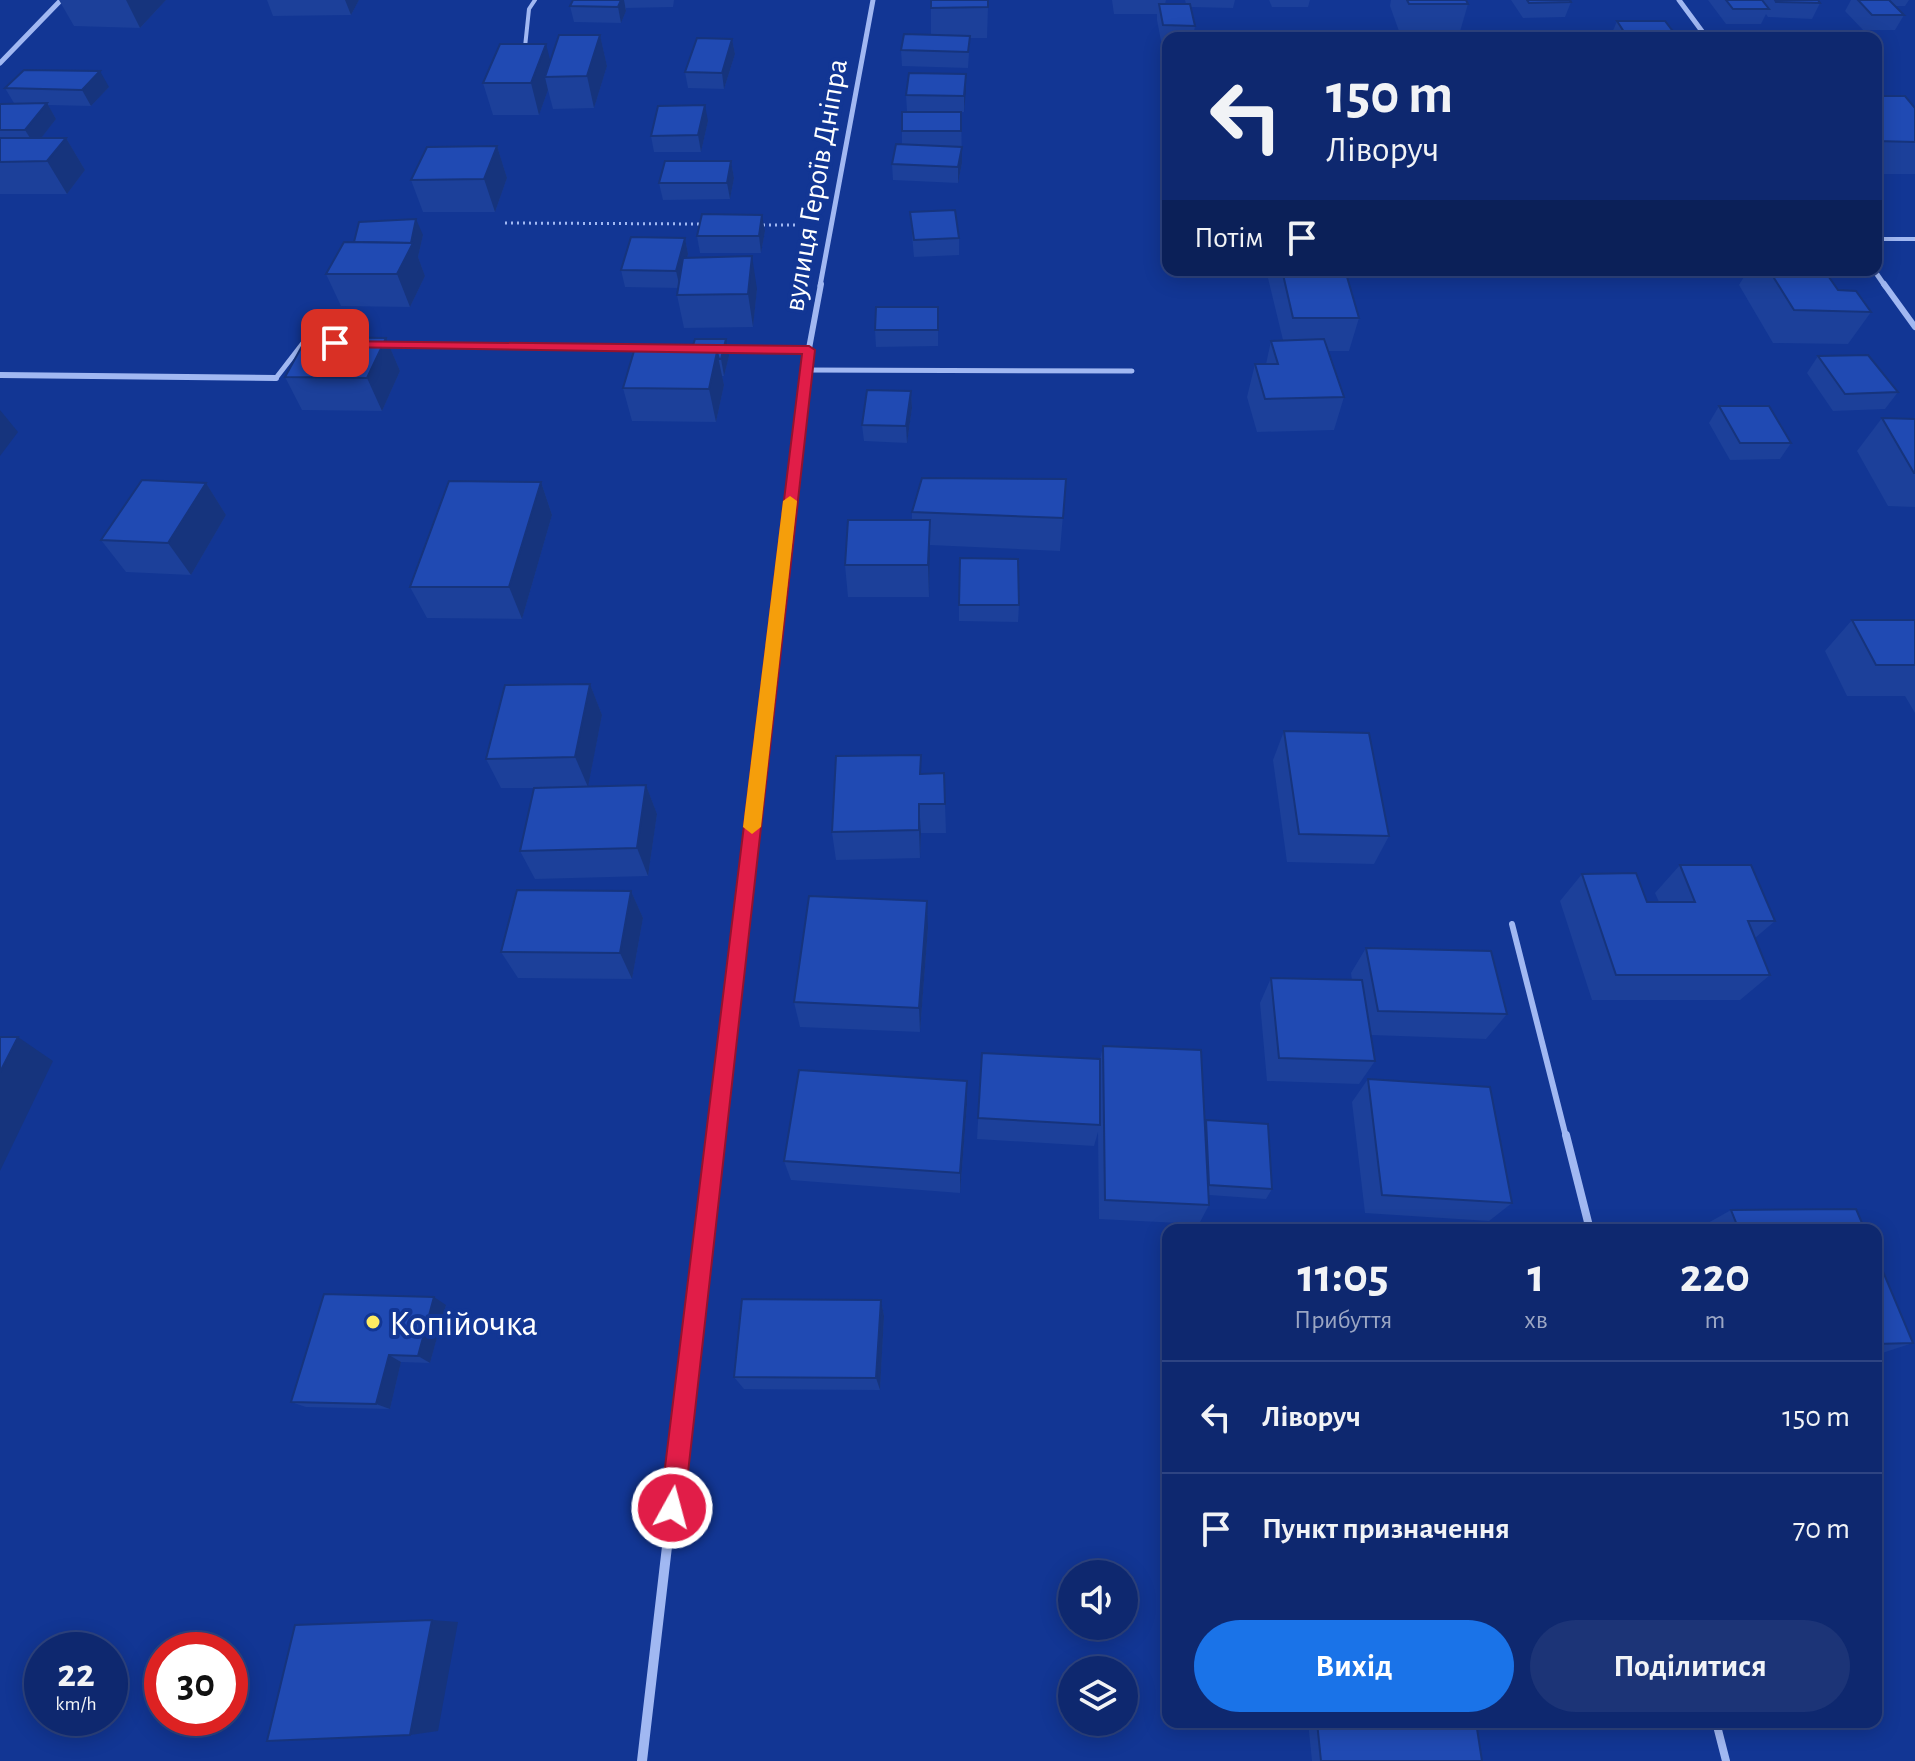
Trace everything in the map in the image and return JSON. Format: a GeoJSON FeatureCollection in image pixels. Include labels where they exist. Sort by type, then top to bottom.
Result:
{"type":"FeatureCollection","features":[{"type":"Feature","properties":{"kind":"street"},"geometry":{"type":"LineString","coordinates":[[0,63],[61,0]]}},
{"type":"Feature","properties":{"kind":"street","name":"вулиця Героїв Дніпра"},"geometry":{"type":"LineString","coordinates":[[642,1761],[805,370],[873,0]]}},
{"type":"Feature","properties":{"kind":"street"},"geometry":{"type":"LineString","coordinates":[[1679,0],[1703,32]]}},
{"type":"Feature","properties":{"kind":"street"},"geometry":{"type":"LineString","coordinates":[[1878,276],[1915,327]]}},
{"type":"Feature","properties":{"kind":"street"},"geometry":{"type":"LineString","coordinates":[[0,375],[276,378]]}},
{"type":"Feature","properties":{"kind":"lane"},"geometry":{"type":"LineString","coordinates":[[525,47],[529,9],[535,0]]}},
{"type":"Feature","properties":{"kind":"lane"},"geometry":{"type":"LineString","coordinates":[[1882,239],[1915,239]]}},
{"type":"Feature","properties":{"kind":"lane"},"geometry":{"type":"LineString","coordinates":[[276,378],[303,343],[319,343]]}},
{"type":"Feature","properties":{"kind":"lane"},"geometry":{"type":"LineString","coordinates":[[366,344],[698,348]]}},
{"type":"Feature","properties":{"kind":"lane"},"geometry":{"type":"LineString","coordinates":[[714,349],[809,350]]}},
{"type":"Feature","properties":{"kind":"lane"},"geometry":{"type":"LineString","coordinates":[[805,370],[1132,371]]}},
{"type":"Feature","properties":{"kind":"lane"},"geometry":{"type":"LineString","coordinates":[[1512,924],[1588,1224]]}},
{"type":"Feature","properties":{"kind":"lane"},"geometry":{"type":"LineString","coordinates":[[1718,1728],[1726,1761]]}},
{"type":"Feature","properties":{"kind":"path"},"geometry":{"type":"LineString","coordinates":[[505,223],[707,224]]}},
{"type":"Feature","properties":{"kind":"path"},"geometry":{"type":"LineString","coordinates":[[754,225],[832,225]]}},
{"type":"Feature","properties":{"kind":"building"},"geometry":{"type":"Polygon","coordinates":[[[573,0],[621,0],[618,7],[570,6],[573,0]]]}},
{"type":"Feature","properties":{"kind":"building"},"geometry":{"type":"Polygon","coordinates":[[[931,0],[988,0],[988,7],[931,8],[931,0]]]}},
{"type":"Feature","properties":{"kind":"building"},"geometry":{"type":"Polygon","coordinates":[[[1407,0],[1466,0],[1468,4],[1409,4],[1407,0]]]}},
{"type":"Feature","properties":{"kind":"building"},"geometry":{"type":"Polygon","coordinates":[[[1527,0],[1570,0],[1571,2],[1529,3],[1527,0]]]}},
{"type":"Feature","properties":{"kind":"building"},"geometry":{"type":"Polygon","coordinates":[[[1726,0],[1762,0],[1769,9],[1733,9],[1726,0]]]}},
{"type":"Feature","properties":{"kind":"building"},"geometry":{"type":"Polygon","coordinates":[[[1818,0],[1820,3],[1776,2],[1818,0]]]}},
{"type":"Feature","properties":{"kind":"building"},"geometry":{"type":"Polygon","coordinates":[[[1858,0],[1889,0],[1904,15],[1872,15],[1858,0]]]}},
{"type":"Feature","properties":{"kind":"building"},"geometry":{"type":"Polygon","coordinates":[[[1159,4],[1190,4],[1195,26],[1163,25],[1159,4]]]}},
{"type":"Feature","properties":{"kind":"building"},"geometry":{"type":"Polygon","coordinates":[[[1617,21],[1665,21],[1673,32],[1624,32],[1617,21]]]}},
{"type":"Feature","properties":{"kind":"building"},"geometry":{"type":"Polygon","coordinates":[[[904,34],[970,36],[968,52],[901,50],[904,34]]]}},
{"type":"Feature","properties":{"kind":"building"},"geometry":{"type":"Polygon","coordinates":[[[559,35],[600,35],[587,76],[545,77],[559,35]]]}},
{"type":"Feature","properties":{"kind":"building"},"geometry":{"type":"Polygon","coordinates":[[[697,38],[732,39],[722,73],[685,72],[697,38]]]}},
{"type":"Feature","properties":{"kind":"building"},"geometry":{"type":"Polygon","coordinates":[[[500,44],[546,44],[531,83],[483,83],[500,44]]]}},
{"type":"Feature","properties":{"kind":"building"},"geometry":{"type":"Polygon","coordinates":[[[24,70],[100,71],[82,90],[5,88],[24,70]]]}},
{"type":"Feature","properties":{"kind":"building"},"geometry":{"type":"Polygon","coordinates":[[[909,73],[966,74],[964,96],[906,95],[909,73]]]}},
{"type":"Feature","properties":{"kind":"building"},"geometry":{"type":"Polygon","coordinates":[[[1882,96],[1905,96],[1915,108],[1915,142],[1882,141],[1882,96]]]}},
{"type":"Feature","properties":{"kind":"building"},"geometry":{"type":"Polygon","coordinates":[[[47,103],[25,130],[0,130],[0,104],[47,103]]]}},
{"type":"Feature","properties":{"kind":"building"},"geometry":{"type":"Polygon","coordinates":[[[705,105],[698,135],[651,136],[658,106],[705,105]]]}},
{"type":"Feature","properties":{"kind":"building"},"geometry":{"type":"Polygon","coordinates":[[[902,112],[961,112],[961,131],[902,131],[902,112]]]}},
{"type":"Feature","properties":{"kind":"building"},"geometry":{"type":"Polygon","coordinates":[[[0,138],[66,138],[47,161],[0,162],[0,138]]]}},
{"type":"Feature","properties":{"kind":"building"},"geometry":{"type":"Polygon","coordinates":[[[896,144],[962,147],[958,167],[892,164],[896,144]]]}},
{"type":"Feature","properties":{"kind":"building"},"geometry":{"type":"Polygon","coordinates":[[[497,146],[484,179],[411,180],[427,147],[497,146]]]}},
{"type":"Feature","properties":{"kind":"building"},"geometry":{"type":"Polygon","coordinates":[[[665,161],[731,161],[727,183],[659,183],[665,161]]]}},
{"type":"Feature","properties":{"kind":"building"},"geometry":{"type":"Polygon","coordinates":[[[955,210],[959,238],[914,240],[910,212],[955,210]]]}},
{"type":"Feature","properties":{"kind":"building"},"geometry":{"type":"Polygon","coordinates":[[[702,214],[762,215],[759,236],[697,236],[702,214]]]}},
{"type":"Feature","properties":{"kind":"building"},"geometry":{"type":"Polygon","coordinates":[[[416,219],[411,243],[354,242],[359,222],[416,219]]]}},
{"type":"Feature","properties":{"kind":"building"},"geometry":{"type":"Polygon","coordinates":[[[631,237],[685,238],[676,271],[621,270],[631,237]]]}},
{"type":"Feature","properties":{"kind":"building"},"geometry":{"type":"Polygon","coordinates":[[[344,242],[413,243],[397,274],[326,274],[344,242]]]}},
{"type":"Feature","properties":{"kind":"building"},"geometry":{"type":"Polygon","coordinates":[[[752,256],[748,294],[677,295],[683,258],[752,256]]]}},
{"type":"Feature","properties":{"kind":"building"},"geometry":{"type":"Polygon","coordinates":[[[1283,276],[1347,276],[1359,318],[1293,318],[1283,276]]]}},
{"type":"Feature","properties":{"kind":"building"},"geometry":{"type":"Polygon","coordinates":[[[1773,276],[1828,276],[1838,290],[1856,291],[1871,312],[1794,310],[1773,276]]]}},
{"type":"Feature","properties":{"kind":"building"},"geometry":{"type":"Polygon","coordinates":[[[876,307],[938,307],[938,330],[875,330],[876,307]]]}},
{"type":"Feature","properties":{"kind":"building"},"geometry":{"type":"Polygon","coordinates":[[[307,337],[386,338],[367,378],[285,377],[307,337]]]}},
{"type":"Feature","properties":{"kind":"building"},"geometry":{"type":"Polygon","coordinates":[[[695,339],[726,339],[721,359],[717,352],[691,352],[695,339]]]}},
{"type":"Feature","properties":{"kind":"building"},"geometry":{"type":"Polygon","coordinates":[[[1324,339],[1344,397],[1265,399],[1255,364],[1278,364],[1271,341],[1324,339]]]}},
{"type":"Feature","properties":{"kind":"building"},"geometry":{"type":"Polygon","coordinates":[[[634,351],[717,352],[709,389],[623,388],[634,351]]]}},
{"type":"Feature","properties":{"kind":"building"},"geometry":{"type":"Polygon","coordinates":[[[1868,355],[1898,392],[1845,394],[1818,356],[1868,355]]]}},
{"type":"Feature","properties":{"kind":"building"},"geometry":{"type":"Polygon","coordinates":[[[867,390],[911,391],[906,426],[862,425],[867,390]]]}},
{"type":"Feature","properties":{"kind":"building"},"geometry":{"type":"Polygon","coordinates":[[[1719,406],[1769,406],[1791,443],[1740,443],[1719,406]]]}},
{"type":"Feature","properties":{"kind":"building"},"geometry":{"type":"Polygon","coordinates":[[[1882,418],[1915,419],[1915,473],[1914,473],[1882,418]]]}},
{"type":"Feature","properties":{"kind":"building"},"geometry":{"type":"Polygon","coordinates":[[[922,478],[1066,479],[1063,518],[912,512],[922,478]]]}},
{"type":"Feature","properties":{"kind":"building"},"geometry":{"type":"Polygon","coordinates":[[[142,480],[206,483],[168,543],[101,540],[142,480]]]}},
{"type":"Feature","properties":{"kind":"building"},"geometry":{"type":"Polygon","coordinates":[[[449,481],[541,482],[509,587],[410,587],[449,481]]]}},
{"type":"Feature","properties":{"kind":"building"},"geometry":{"type":"Polygon","coordinates":[[[848,520],[930,520],[928,565],[845,565],[848,520]]]}},
{"type":"Feature","properties":{"kind":"building"},"geometry":{"type":"Polygon","coordinates":[[[960,558],[1018,559],[1019,605],[959,605],[960,558]]]}},
{"type":"Feature","properties":{"kind":"building"},"geometry":{"type":"Polygon","coordinates":[[[1852,620],[1915,620],[1915,665],[1876,665],[1852,620]]]}},
{"type":"Feature","properties":{"kind":"building"},"geometry":{"type":"Polygon","coordinates":[[[590,684],[575,757],[486,759],[505,685],[590,684]]]}},
{"type":"Feature","properties":{"kind":"building"},"geometry":{"type":"Polygon","coordinates":[[[1284,731],[1369,733],[1389,836],[1299,834],[1284,731]]]}},
{"type":"Feature","properties":{"kind":"building"},"geometry":{"type":"Polygon","coordinates":[[[921,755],[920,774],[944,773],[945,804],[919,804],[919,830],[832,832],[836,756],[921,755]]]}},
{"type":"Feature","properties":{"kind":"building"},"geometry":{"type":"Polygon","coordinates":[[[646,785],[637,848],[520,851],[534,788],[646,785]]]}},
{"type":"Feature","properties":{"kind":"building"},"geometry":{"type":"Polygon","coordinates":[[[1680,865],[1751,865],[1775,921],[1748,921],[1770,975],[1616,975],[1582,874],[1636,873],[1647,902],[1695,902],[1680,865]]]}},
{"type":"Feature","properties":{"kind":"building"},"geometry":{"type":"Polygon","coordinates":[[[517,890],[631,891],[620,953],[501,952],[517,890]]]}},
{"type":"Feature","properties":{"kind":"building"},"geometry":{"type":"Polygon","coordinates":[[[809,896],[927,901],[919,1008],[794,1002],[809,896]]]}},
{"type":"Feature","properties":{"kind":"building"},"geometry":{"type":"Polygon","coordinates":[[[1366,948],[1491,951],[1507,1014],[1378,1011],[1366,948]]]}},
{"type":"Feature","properties":{"kind":"building"},"geometry":{"type":"Polygon","coordinates":[[[1271,978],[1362,980],[1375,1061],[1279,1058],[1271,978]]]}},
{"type":"Feature","properties":{"kind":"building"},"geometry":{"type":"Polygon","coordinates":[[[0,1037],[18,1037],[0,1072],[0,1037]]]}},
{"type":"Feature","properties":{"kind":"building"},"geometry":{"type":"Polygon","coordinates":[[[1103,1046],[1201,1050],[1209,1205],[1105,1200],[1103,1046]]]}},
{"type":"Feature","properties":{"kind":"building"},"geometry":{"type":"Polygon","coordinates":[[[982,1053],[1100,1059],[1100,1125],[978,1118],[982,1053]]]}},
{"type":"Feature","properties":{"kind":"building"},"geometry":{"type":"Polygon","coordinates":[[[799,1070],[967,1081],[960,1173],[784,1161],[799,1070]]]}},
{"type":"Feature","properties":{"kind":"building"},"geometry":{"type":"Polygon","coordinates":[[[1368,1079],[1490,1087],[1512,1203],[1382,1195],[1368,1079]]]}},
{"type":"Feature","properties":{"kind":"building"},"geometry":{"type":"Polygon","coordinates":[[[1206,1120],[1268,1124],[1272,1189],[1209,1185],[1206,1120]]]}},
{"type":"Feature","properties":{"kind":"building"},"geometry":{"type":"Polygon","coordinates":[[[1856,1209],[1862,1224],[1737,1224],[1731,1210],[1856,1209]]]}},
{"type":"Feature","properties":{"kind":"building"},"geometry":{"type":"Polygon","coordinates":[[[1882,1269],[1913,1343],[1882,1344],[1882,1269]]]}},
{"type":"Feature","properties":{"kind":"building"},"geometry":{"type":"Polygon","coordinates":[[[324,1294],[434,1297],[418,1356],[389,1355],[376,1404],[291,1402],[324,1294]]]}},
{"type":"Feature","properties":{"kind":"building"},"geometry":{"type":"Polygon","coordinates":[[[742,1299],[881,1300],[876,1378],[734,1377],[742,1299]]]}},
{"type":"Feature","properties":{"kind":"building"},"geometry":{"type":"Polygon","coordinates":[[[432,1620],[410,1735],[267,1741],[295,1625],[432,1620]]]}},
{"type":"Feature","properties":{"kind":"building"},"geometry":{"type":"Polygon","coordinates":[[[1318,1728],[1477,1728],[1482,1761],[1321,1761],[1318,1728]]]}},
{"type":"Feature","properties":{"kind":"slow traffic"},"geometry":{"type":"LineString","coordinates":[[752,827],[790,501]]}},
{"type":"Feature","properties":{"kind":"place","name":"Копійочка"},"geometry":{"type":"Point","coordinates":[373,1322]}},
{"type":"Feature","properties":{"kind":"route"},"geometry":{"type":"LineString","coordinates":[[335,343],[809,350],[672,1508]]}}]}
